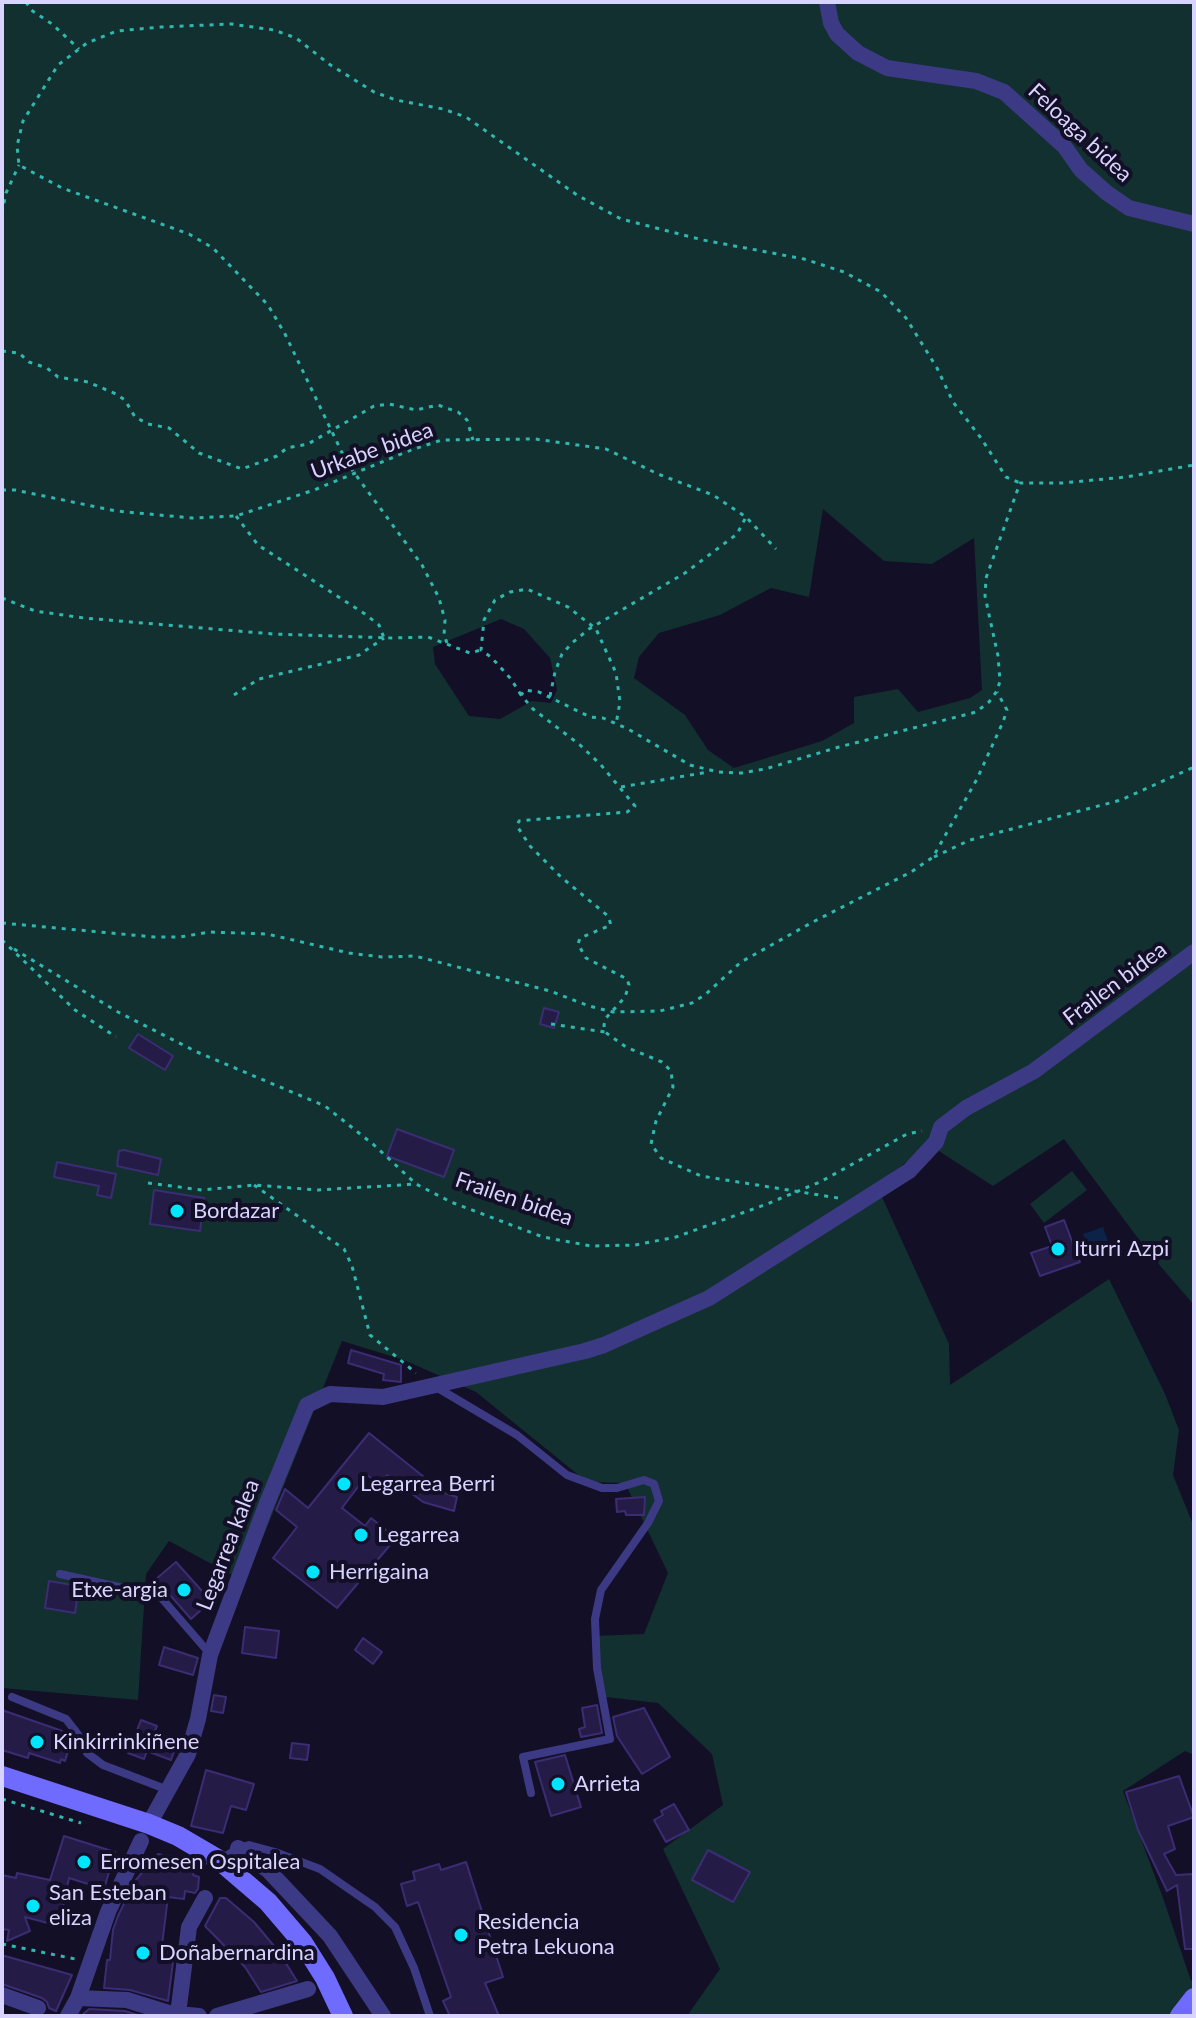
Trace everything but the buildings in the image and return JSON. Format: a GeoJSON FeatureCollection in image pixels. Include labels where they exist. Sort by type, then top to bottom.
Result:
{"type":"FeatureCollection","features":[{"type":"Feature","properties":{"kind":"main road"},"geometry":{"type":"LineString","coordinates":[[2,1776],[145,1832],[178,1836],[219,1860],[268,1902],[303,1943],[325,1978],[343,2016]]}},
{"type":"Feature","properties":{"kind":"main road"},"geometry":{"type":"LineString","coordinates":[[1180,2016],[1194,1998]]}},
{"type":"Feature","properties":{"kind":"street","name":"Feloaga bidea"},"geometry":{"type":"LineString","coordinates":[[827,2],[831,23],[837,34],[858,53],[887,68],[976,81],[1004,92],[1064,146],[1081,170],[1107,193],[1129,208],[1194,224]]}},
{"type":"Feature","properties":{"kind":"street","name":"Frailen bidea"},"geometry":{"type":"LineString","coordinates":[[852,1205],[909,1171],[936,1142],[941,1127],[966,1108],[1034,1071],[1194,952]]}},
{"type":"Feature","properties":{"kind":"street","name":"Legarrea kalea"},"geometry":{"type":"LineString","coordinates":[[68,2016],[78,1998],[108,1912],[145,1832],[188,1754],[210,1655],[307,1405],[330,1394],[383,1397],[604,1345],[709,1298],[852,1205]]}},
{"type":"Feature","properties":{"kind":"street"},"geometry":{"type":"LineString","coordinates":[[238,1848],[268,1870],[330,1936],[383,2016]]}},
{"type":"Feature","properties":{"kind":"street"},"geometry":{"type":"LineString","coordinates":[[178,2015],[189,1927],[205,1898]]}},
{"type":"Feature","properties":{"kind":"street"},"geometry":{"type":"LineString","coordinates":[[217,2016],[308,1989]]}},
{"type":"Feature","properties":{"kind":"street"},"geometry":{"type":"LineString","coordinates":[[2,1995],[38,2008]]}},
{"type":"Feature","properties":{"kind":"street"},"geometry":{"type":"LineString","coordinates":[[78,1998],[127,2000],[178,2015],[199,2016]]}},
{"type":"Feature","properties":{"kind":"lane"},"geometry":{"type":"LineString","coordinates":[[436,1386],[517,1435],[567,1475],[602,1488],[617,1488],[644,1480],[654,1484],[659,1501],[648,1523],[601,1590],[595,1619],[597,1668],[610,1739],[523,1757],[531,1793]]}},
{"type":"Feature","properties":{"kind":"lane"},"geometry":{"type":"LineString","coordinates":[[60,1574],[137,1591]]}},
{"type":"Feature","properties":{"kind":"lane"},"geometry":{"type":"LineString","coordinates":[[152,1587],[210,1655]]}},
{"type":"Feature","properties":{"kind":"lane"},"geometry":{"type":"LineString","coordinates":[[12,1697],[66,1719],[80,1737],[87,1753],[103,1765],[168,1790]]}},
{"type":"Feature","properties":{"kind":"lane"},"geometry":{"type":"LineString","coordinates":[[219,1860],[249,1845],[320,1869],[375,1907],[395,1927],[414,1968],[430,2016]]}},
{"type":"Feature","properties":{"kind":"path"},"geometry":{"type":"LineString","coordinates":[[26,2],[31,10],[79,49]]}},
{"type":"Feature","properties":{"kind":"path"},"geometry":{"type":"LineString","coordinates":[[2,213],[6,193],[19,165],[17,146],[23,121],[58,65],[87,43],[117,31],[231,24],[274,30],[296,38],[329,64],[374,92],[466,117],[577,195],[621,219],[703,240],[804,259],[844,272],[881,292],[906,318],[937,368],[953,402],[1006,477],[1020,483],[1062,483],[1126,477],[1194,465]]}},
{"type":"Feature","properties":{"kind":"path"},"geometry":{"type":"LineString","coordinates":[[19,165],[62,188],[189,234],[213,248],[273,313],[347,463],[422,565],[439,598],[447,643]]}},
{"type":"Feature","properties":{"kind":"path"},"geometry":{"type":"LineString","coordinates":[[2,351],[19,353],[29,362],[47,368],[58,377],[88,382],[116,394],[125,400],[135,417],[148,424],[169,428],[199,453],[242,469],[277,456],[287,448],[308,444],[374,406],[389,404],[416,410],[438,405],[458,412],[467,420],[473,440]]}},
{"type":"Feature","properties":{"kind":"path","name":"Urkabe bidea"},"geometry":{"type":"LineString","coordinates":[[2,490],[116,511],[192,518],[236,516],[314,490],[442,440],[535,439],[606,449],[658,474],[713,495],[746,517],[776,549]]}},
{"type":"Feature","properties":{"kind":"path"},"geometry":{"type":"LineString","coordinates":[[521,695],[525,690],[539,692],[590,717],[603,718],[690,765],[711,771],[741,773],[976,712],[989,702],[1000,681],[985,596],[986,578],[1020,483]]}},
{"type":"Feature","properties":{"kind":"path"},"geometry":{"type":"LineString","coordinates":[[236,516],[258,545],[365,614],[379,625],[384,638]]}},
{"type":"Feature","properties":{"kind":"path"},"geometry":{"type":"LineString","coordinates":[[550,697],[562,654],[593,627],[685,573],[737,534],[746,517]]}},
{"type":"Feature","properties":{"kind":"path"},"geometry":{"type":"LineString","coordinates":[[481,650],[484,620],[495,600],[527,589],[568,607],[593,627],[616,673],[620,702],[616,724]]}},
{"type":"Feature","properties":{"kind":"path"},"geometry":{"type":"LineString","coordinates":[[2,598],[35,611],[84,618],[273,634],[428,637],[470,653],[481,650]]}},
{"type":"Feature","properties":{"kind":"path"},"geometry":{"type":"LineString","coordinates":[[234,695],[259,679],[359,655],[384,638]]}},
{"type":"Feature","properties":{"kind":"path"},"geometry":{"type":"LineString","coordinates":[[481,650],[511,679],[533,709],[580,745],[635,806],[627,812],[519,821],[517,826],[530,846],[561,877],[608,916],[611,925],[580,938],[578,944],[586,958],[627,979],[629,985],[625,997],[604,1025],[605,1032]]}},
{"type":"Feature","properties":{"kind":"path"},"geometry":{"type":"LineString","coordinates":[[933,857],[977,779],[1003,722],[1007,710],[997,691]]}},
{"type":"Feature","properties":{"kind":"path"},"geometry":{"type":"LineString","coordinates":[[2,923],[154,937],[210,932],[267,934],[349,953],[382,957],[415,956],[550,991],[613,1012],[660,1011],[692,1003],[741,962],[970,840],[1121,800],[1194,767]]}},
{"type":"Feature","properties":{"kind":"path"},"geometry":{"type":"LineString","coordinates":[[621,787],[711,771]]}},
{"type":"Feature","properties":{"kind":"path"},"geometry":{"type":"LineString","coordinates":[[2,940],[75,1010],[116,1037]]}},
{"type":"Feature","properties":{"kind":"path","name":"Frailen bidea"},"geometry":{"type":"LineString","coordinates":[[14,949],[118,1012],[197,1052],[325,1106],[416,1184],[451,1202],[543,1237],[591,1246],[635,1245],[676,1237],[798,1191],[907,1134],[941,1127]]}},
{"type":"Feature","properties":{"kind":"path"},"geometry":{"type":"LineString","coordinates":[[551,1024],[605,1032],[626,1047],[662,1062],[671,1071],[673,1087],[656,1121],[651,1144],[661,1158],[701,1176],[834,1196],[852,1205]]}},
{"type":"Feature","properties":{"kind":"path"},"geometry":{"type":"LineString","coordinates":[[148,1183],[202,1190],[254,1185],[318,1190],[416,1184]]}},
{"type":"Feature","properties":{"kind":"path"},"geometry":{"type":"LineString","coordinates":[[254,1185],[344,1249],[352,1266],[370,1335],[390,1354],[436,1386]]}},
{"type":"Feature","properties":{"kind":"path"},"geometry":{"type":"LineString","coordinates":[[2,1799],[92,1824]]}},
{"type":"Feature","properties":{"kind":"path"},"geometry":{"type":"LineString","coordinates":[[2,1944],[71,1958]]}},
{"type":"Feature","properties":{"kind":"green space"},"geometry":{"type":"Polygon","coordinates":[[[2,2],[1194,2],[1194,1305],[1149,1253],[1064,1139],[993,1186],[928,1144],[877,1186],[949,1344],[950,1385],[1109,1279],[1165,1394],[1179,1430],[1173,1475],[1194,1527],[1194,1755],[1185,1751],[1123,1791],[1191,1981],[1194,1978],[1194,2016],[687,2016],[720,1969],[663,1849],[723,1805],[712,1754],[658,1703],[606,1697],[593,1636],[644,1634],[668,1573],[625,1483],[587,1482],[476,1392],[404,1360],[342,1341],[245,1582],[169,1541],[146,1574],[138,1700],[2,1688],[2,2]],[[823,509],[809,597],[771,588],[720,615],[659,633],[639,657],[634,678],[685,715],[708,750],[734,768],[822,741],[854,723],[854,697],[898,689],[918,712],[970,698],[982,690],[974,538],[932,564],[884,561],[823,509]],[[501,619],[433,647],[435,664],[469,716],[500,719],[532,701],[551,703],[557,690],[550,658],[524,629],[501,619]]]}},
{"type":"Feature","properties":{"kind":"green space"},"geometry":{"type":"Polygon","coordinates":[[[1072,1171],[1087,1190],[1044,1223],[1030,1204],[1072,1171]]]}},
{"type":"Feature","properties":{"kind":"water"},"geometry":{"type":"Polygon","coordinates":[[[1103,1227],[1108,1241],[1088,1249],[1083,1234],[1103,1227]]]}},
{"type":"Feature","properties":{"kind":"place","name":"Bordazar"},"geometry":{"type":"Point","coordinates":[177,1211]}},
{"type":"Feature","properties":{"kind":"place","name":"Iturri Azpi"},"geometry":{"type":"Point","coordinates":[1058,1249]}},
{"type":"Feature","properties":{"kind":"place","name":"Legarrea Berri"},"geometry":{"type":"Point","coordinates":[344,1484]}},
{"type":"Feature","properties":{"kind":"place","name":"Legarrea"},"geometry":{"type":"Point","coordinates":[361,1535]}},
{"type":"Feature","properties":{"kind":"place","name":"Herrigaina"},"geometry":{"type":"Point","coordinates":[313,1572]}},
{"type":"Feature","properties":{"kind":"place","name":"Etxe-argia"},"geometry":{"type":"Point","coordinates":[184,1590]}},
{"type":"Feature","properties":{"kind":"place","name":"Kinkirrinkiñene"},"geometry":{"type":"Point","coordinates":[37,1742]}},
{"type":"Feature","properties":{"kind":"place","name":"Arrieta"},"geometry":{"type":"Point","coordinates":[558,1784]}},
{"type":"Feature","properties":{"kind":"place","name":"Erromesen Ospitalea"},"geometry":{"type":"Point","coordinates":[84,1862]}},
{"type":"Feature","properties":{"kind":"place","name":"San Esteban eliza"},"geometry":{"type":"Point","coordinates":[33,1906]}},
{"type":"Feature","properties":{"kind":"place","name":"Residencia Petra Lekuona"},"geometry":{"type":"Point","coordinates":[461,1935]}},
{"type":"Feature","properties":{"kind":"place","name":"Doñabernardina"},"geometry":{"type":"Point","coordinates":[143,1953]}}]}
